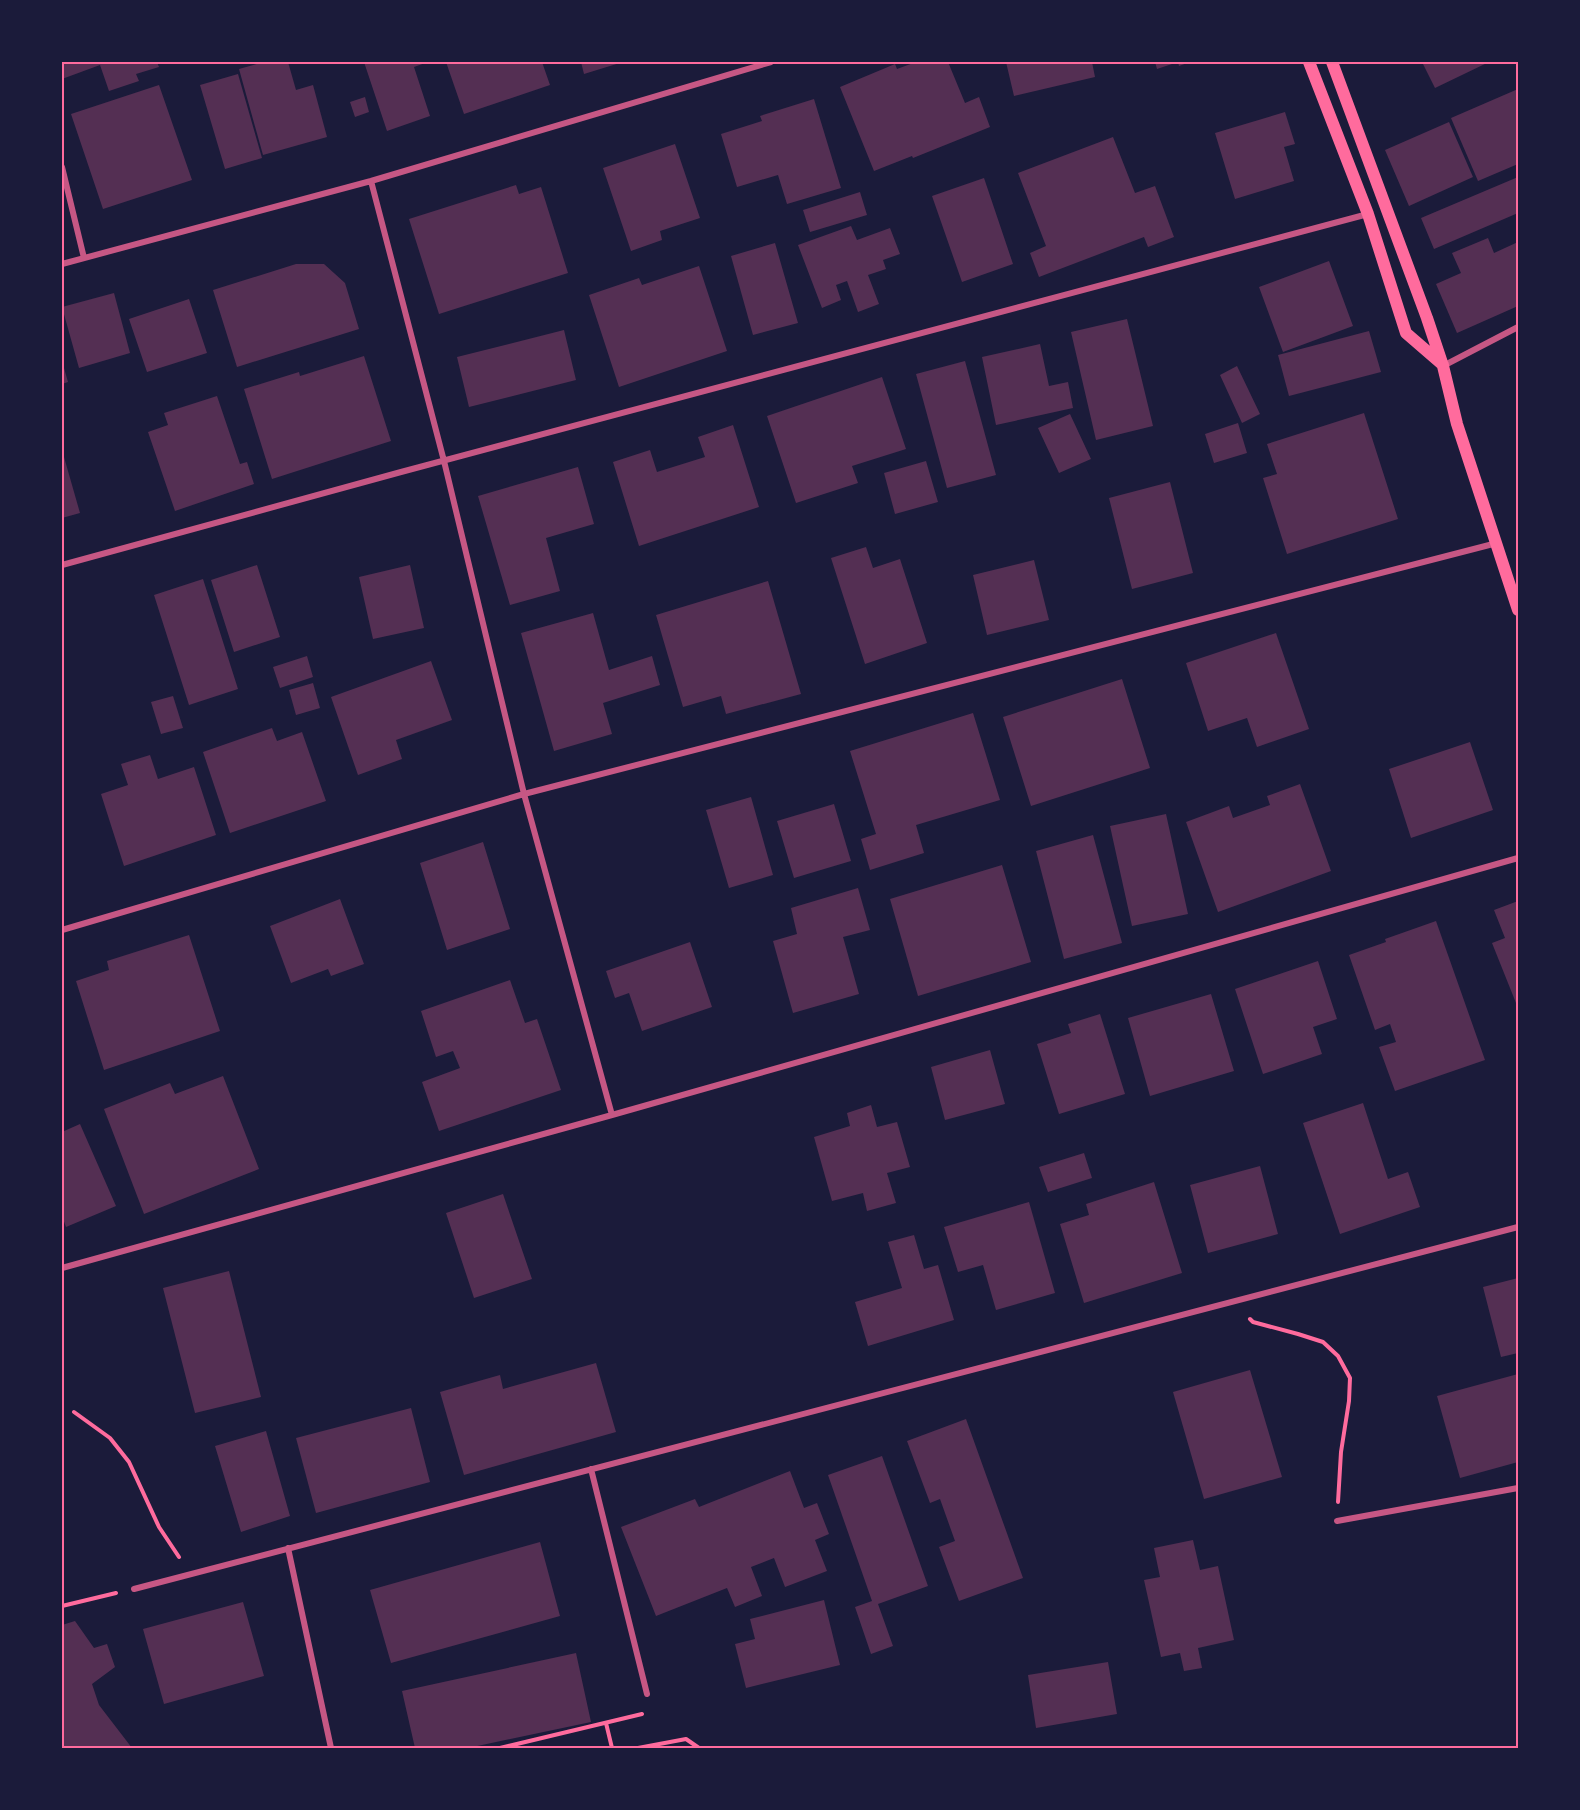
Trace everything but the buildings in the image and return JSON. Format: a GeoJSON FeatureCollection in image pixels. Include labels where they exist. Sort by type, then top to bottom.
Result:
{"type":"FeatureCollection","features":[{"type":"Feature","properties":{"kind":"main road"},"geometry":{"type":"LineString","coordinates":[[1309,62],[1368,214],[1406,333],[1443,366]]}},
{"type":"Feature","properties":{"kind":"main road"},"geometry":{"type":"LineString","coordinates":[[1332,62],[1423,307],[1443,366],[1457,424],[1518,610]]}},
{"type":"Feature","properties":{"kind":"street"},"geometry":{"type":"LineString","coordinates":[[62,264],[372,181],[771,62]]}},
{"type":"Feature","properties":{"kind":"street"},"geometry":{"type":"LineString","coordinates":[[62,167],[84,258]]}},
{"type":"Feature","properties":{"kind":"street"},"geometry":{"type":"LineString","coordinates":[[372,181],[444,461],[524,794],[612,1115]]}},
{"type":"Feature","properties":{"kind":"street"},"geometry":{"type":"LineString","coordinates":[[62,565],[1368,214]]}},
{"type":"Feature","properties":{"kind":"street"},"geometry":{"type":"LineString","coordinates":[[1443,366],[1518,327]]}},
{"type":"Feature","properties":{"kind":"street"},"geometry":{"type":"LineString","coordinates":[[62,930],[524,794],[1497,543]]}},
{"type":"Feature","properties":{"kind":"street"},"geometry":{"type":"LineString","coordinates":[[62,1268],[612,1115],[1518,858]]}},
{"type":"Feature","properties":{"kind":"street"},"geometry":{"type":"LineString","coordinates":[[134,1588],[1518,1227]]}},
{"type":"Feature","properties":{"kind":"street"},"geometry":{"type":"LineString","coordinates":[[591,1469],[647,1694]]}},
{"type":"Feature","properties":{"kind":"street"},"geometry":{"type":"LineString","coordinates":[[1337,1521],[1518,1488]]}},
{"type":"Feature","properties":{"kind":"street"},"geometry":{"type":"LineString","coordinates":[[288,1548],[331,1749]]}},
{"type":"Feature","properties":{"kind":"path"},"geometry":{"type":"LineString","coordinates":[[1243,1299],[1246,1313],[1252,1322],[1323,1342],[1338,1356],[1350,1378],[1341,1452],[1337,1521]]}},
{"type":"Feature","properties":{"kind":"path"},"geometry":{"type":"LineString","coordinates":[[75,1412],[110,1438],[129,1461],[159,1527],[180,1559],[187,1575]]}},
{"type":"Feature","properties":{"kind":"path"},"geometry":{"type":"LineString","coordinates":[[62,1606],[134,1588]]}},
{"type":"Feature","properties":{"kind":"path"},"geometry":{"type":"LineString","coordinates":[[500,1749],[645,1713],[647,1694]]}},
{"type":"Feature","properties":{"kind":"path"},"geometry":{"type":"LineString","coordinates":[[606,1723],[612,1749]]}},
{"type":"Feature","properties":{"kind":"path"},"geometry":{"type":"LineString","coordinates":[[638,1749],[686,1739],[699,1749]]}}]}
